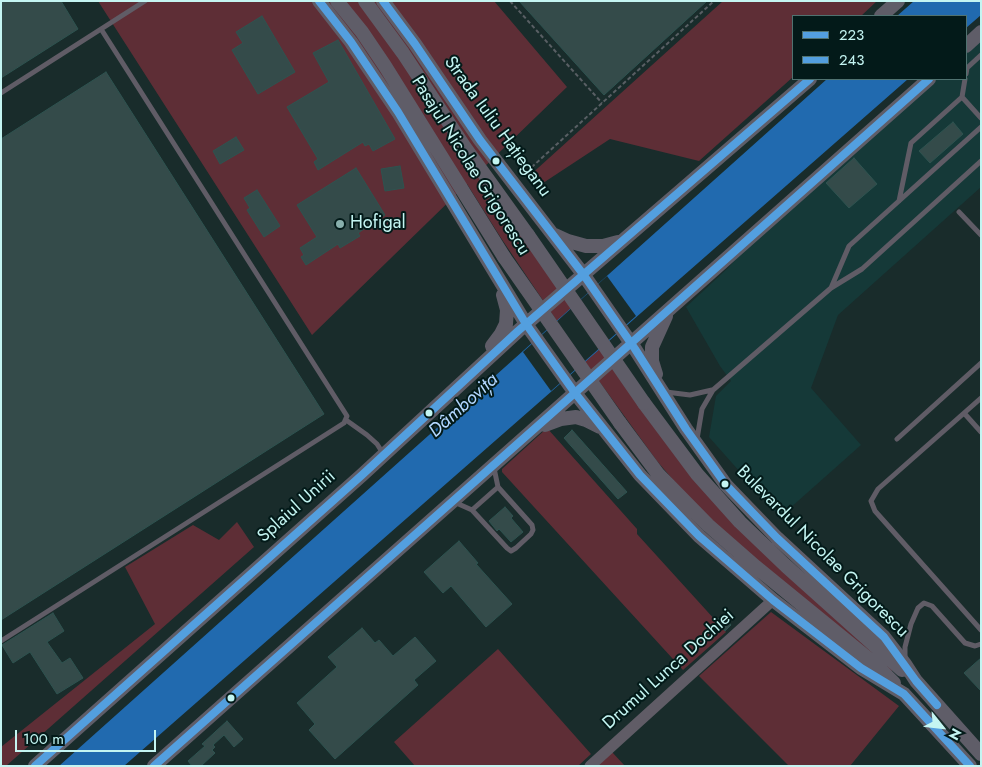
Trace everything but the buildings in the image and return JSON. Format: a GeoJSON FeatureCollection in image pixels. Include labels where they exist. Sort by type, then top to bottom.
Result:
{"type":"FeatureCollection","features":[{"type":"Feature","properties":{"kind":"main road"},"geometry":{"type":"LineString","coordinates":[[318,1],[351,42],[398,112],[526,324],[575,393],[640,475],[706,543],[773,600],[861,668],[904,694],[970,766]]}},
{"type":"Feature","properties":{"kind":"main road","name":"Pasajul Nicolae Grigorescu"},"geometry":{"type":"LineString","coordinates":[[337,1],[362,32],[390,74],[504,257],[620,424],[663,479],[708,525],[762,572],[876,665],[904,694]]}},
{"type":"Feature","properties":{"kind":"main road","name":"Pasajul Nicolae Grigorescu"},"geometry":{"type":"LineString","coordinates":[[365,1],[403,53],[464,146],[644,403],[707,486],[740,522],[786,566],[916,681]]}},
{"type":"Feature","properties":{"kind":"main road","name":"Strada Iuliu Hațieganu"},"geometry":{"type":"LineString","coordinates":[[383,1],[415,44],[464,118],[583,274],[632,343]]}},
{"type":"Feature","properties":{"kind":"main road"},"geometry":{"type":"LineString","coordinates":[[882,15],[898,1]]}},
{"type":"Feature","properties":{"kind":"main road"},"geometry":{"type":"LineString","coordinates":[[967,45],[981,32]]}},
{"type":"Feature","properties":{"kind":"main road","name":"Splaiul Unirii"},"geometry":{"type":"LineString","coordinates":[[34,766],[384,455],[526,324],[809,80]]}},
{"type":"Feature","properties":{"kind":"main road"},"geometry":{"type":"LineString","coordinates":[[154,766],[928,80]]}},
{"type":"Feature","properties":{"kind":"main road"},"geometry":{"type":"LineString","coordinates":[[552,233],[568,241],[586,246],[603,246],[622,241]]}},
{"type":"Feature","properties":{"kind":"main road"},"geometry":{"type":"LineString","coordinates":[[472,373],[498,340],[506,324],[507,310],[499,282]]}},
{"type":"Feature","properties":{"kind":"main road"},"geometry":{"type":"LineString","coordinates":[[662,391],[654,369],[651,353],[658,331],[670,309]]}},
{"type":"Feature","properties":{"kind":"main road","name":"Bulevardul Nicolae Grigorescu"},"geometry":{"type":"LineString","coordinates":[[632,343],[696,445],[726,485],[754,516],[875,628],[905,664],[916,681],[981,754]]}},
{"type":"Feature","properties":{"kind":"main road"},"geometry":{"type":"LineString","coordinates":[[537,428],[561,419],[576,418],[586,420],[604,430]]}},
{"type":"Feature","properties":{"kind":"street","name":"Drumul Lunca Dochiei"},"geometry":{"type":"LineString","coordinates":[[590,766],[773,600]]}},
{"type":"Feature","properties":{"kind":"lane"},"geometry":{"type":"LineString","coordinates":[[1,93],[145,1]]}},
{"type":"Feature","properties":{"kind":"lane"},"geometry":{"type":"LineString","coordinates":[[1,641],[344,423],[347,416],[101,29]]}},
{"type":"Feature","properties":{"kind":"lane"},"geometry":{"type":"LineString","coordinates":[[967,68],[981,56]]}},
{"type":"Feature","properties":{"kind":"lane"},"geometry":{"type":"LineString","coordinates":[[899,201],[910,143],[962,97],[965,80]]}},
{"type":"Feature","properties":{"kind":"lane"},"geometry":{"type":"LineString","coordinates":[[962,97],[981,118]]}},
{"type":"Feature","properties":{"kind":"lane"},"geometry":{"type":"LineString","coordinates":[[831,288],[849,246],[981,126]]}},
{"type":"Feature","properties":{"kind":"lane"},"geometry":{"type":"LineString","coordinates":[[696,445],[702,409],[713,390],[831,288],[862,268],[981,161]]}},
{"type":"Feature","properties":{"kind":"lane"},"geometry":{"type":"LineString","coordinates":[[960,212],[981,235]]}},
{"type":"Feature","properties":{"kind":"lane"},"geometry":{"type":"LineString","coordinates":[[897,439],[981,363]]}},
{"type":"Feature","properties":{"kind":"lane"},"geometry":{"type":"LineString","coordinates":[[662,391],[690,394],[713,390]]}},
{"type":"Feature","properties":{"kind":"lane"},"geometry":{"type":"LineString","coordinates":[[981,398],[878,489],[871,501],[875,510],[981,630]]}},
{"type":"Feature","properties":{"kind":"lane"},"geometry":{"type":"LineString","coordinates":[[964,412],[981,432]]}},
{"type":"Feature","properties":{"kind":"lane"},"geometry":{"type":"LineString","coordinates":[[346,420],[377,444],[384,455]]}},
{"type":"Feature","properties":{"kind":"lane"},"geometry":{"type":"LineString","coordinates":[[453,502],[472,510],[511,550],[532,534],[532,525],[498,486],[493,466]]}},
{"type":"Feature","properties":{"kind":"lane"},"geometry":{"type":"LineString","coordinates":[[472,510],[498,486]]}},
{"type":"Feature","properties":{"kind":"lane"},"geometry":{"type":"LineString","coordinates":[[905,664],[905,647],[911,624],[918,608],[924,603],[932,606],[965,643],[975,646],[981,644]]}},
{"type":"Feature","properties":{"kind":"path"},"geometry":{"type":"LineString","coordinates":[[510,1],[603,104]]}},
{"type":"Feature","properties":{"kind":"path"},"geometry":{"type":"LineString","coordinates":[[514,183],[714,1]]}},
{"type":"Feature","properties":{"kind":"shaded area"},"geometry":{"type":"Polygon","coordinates":[[[98,1],[494,1],[567,87],[478,173],[672,448],[894,669],[891,671],[725,534],[680,488],[657,461],[575,348],[467,184],[312,335],[98,1]]]}},
{"type":"Feature","properties":{"kind":"shaded area"},"geometry":{"type":"Polygon","coordinates":[[[723,1],[877,1],[862,15],[792,15],[792,78],[699,161],[610,139],[537,187],[528,177],[723,1]]]}},
{"type":"Feature","properties":{"kind":"shaded area"},"geometry":{"type":"Polygon","coordinates":[[[981,38],[981,187],[838,315],[811,388],[861,445],[780,517],[709,437],[716,396],[731,381],[720,366],[686,307],[728,268],[750,243],[934,80],[967,80],[967,51],[981,38]]]}},
{"type":"Feature","properties":{"kind":"shaded area"},"geometry":{"type":"Polygon","coordinates":[[[547,428],[637,529],[637,534],[726,632],[683,670],[502,472],[502,469],[547,428]]]}},
{"type":"Feature","properties":{"kind":"shaded area"},"geometry":{"type":"Polygon","coordinates":[[[237,522],[254,547],[6,766],[1,766],[1,747],[155,624],[125,567],[193,525],[219,540],[237,522]]]}},
{"type":"Feature","properties":{"kind":"shaded area"},"geometry":{"type":"Polygon","coordinates":[[[771,612],[899,706],[850,766],[789,766],[699,676],[771,612]]]}},
{"type":"Feature","properties":{"kind":"shaded area"},"geometry":{"type":"Polygon","coordinates":[[[498,649],[591,754],[578,766],[415,766],[394,742],[498,649]]]}},
{"type":"Feature","properties":{"kind":"shaded area"},"geometry":{"type":"Polygon","coordinates":[[[612,752],[625,766],[597,766],[612,752]]]}},
{"type":"Feature","properties":{"kind":"water"},"geometry":{"type":"Polygon","coordinates":[[[914,1],[981,1],[981,15],[967,27],[967,15],[898,15],[914,1]]]}},
{"type":"Feature","properties":{"kind":"water","name":"Dâmbovița"},"geometry":{"type":"Polygon","coordinates":[[[826,80],[907,80],[124,766],[59,766],[826,80]]]}},
{"type":"Feature","properties":{"kind":"pier"},"geometry":{"type":"Polygon","coordinates":[[[607,276],[636,316],[551,391],[523,352],[607,276]]]}},
{"type":"Feature","properties":{"kind":"transit line","name":"243"},"geometry":{"type":"LineString","coordinates":[[319,1],[351,42],[398,112],[526,324],[575,393],[640,475],[699,536],[773,600],[861,668],[904,694],[970,766]]}},
{"type":"Feature","properties":{"kind":"transit line","name":"243"},"geometry":{"type":"LineString","coordinates":[[383,1],[415,44],[480,140],[583,274],[635,349],[686,429],[726,485],[777,538],[884,637],[916,681],[937,705]]}},
{"type":"Feature","properties":{"kind":"transit line","name":"223"},"geometry":{"type":"LineString","coordinates":[[35,766],[362,475],[518,331],[809,80]]}},
{"type":"Feature","properties":{"kind":"transit line","name":"223"},"geometry":{"type":"LineString","coordinates":[[154,766],[928,80]]}},
{"type":"Feature","properties":{"kind":"place","name":"Hofigal"},"geometry":{"type":"Point","coordinates":[340,224]}}]}
